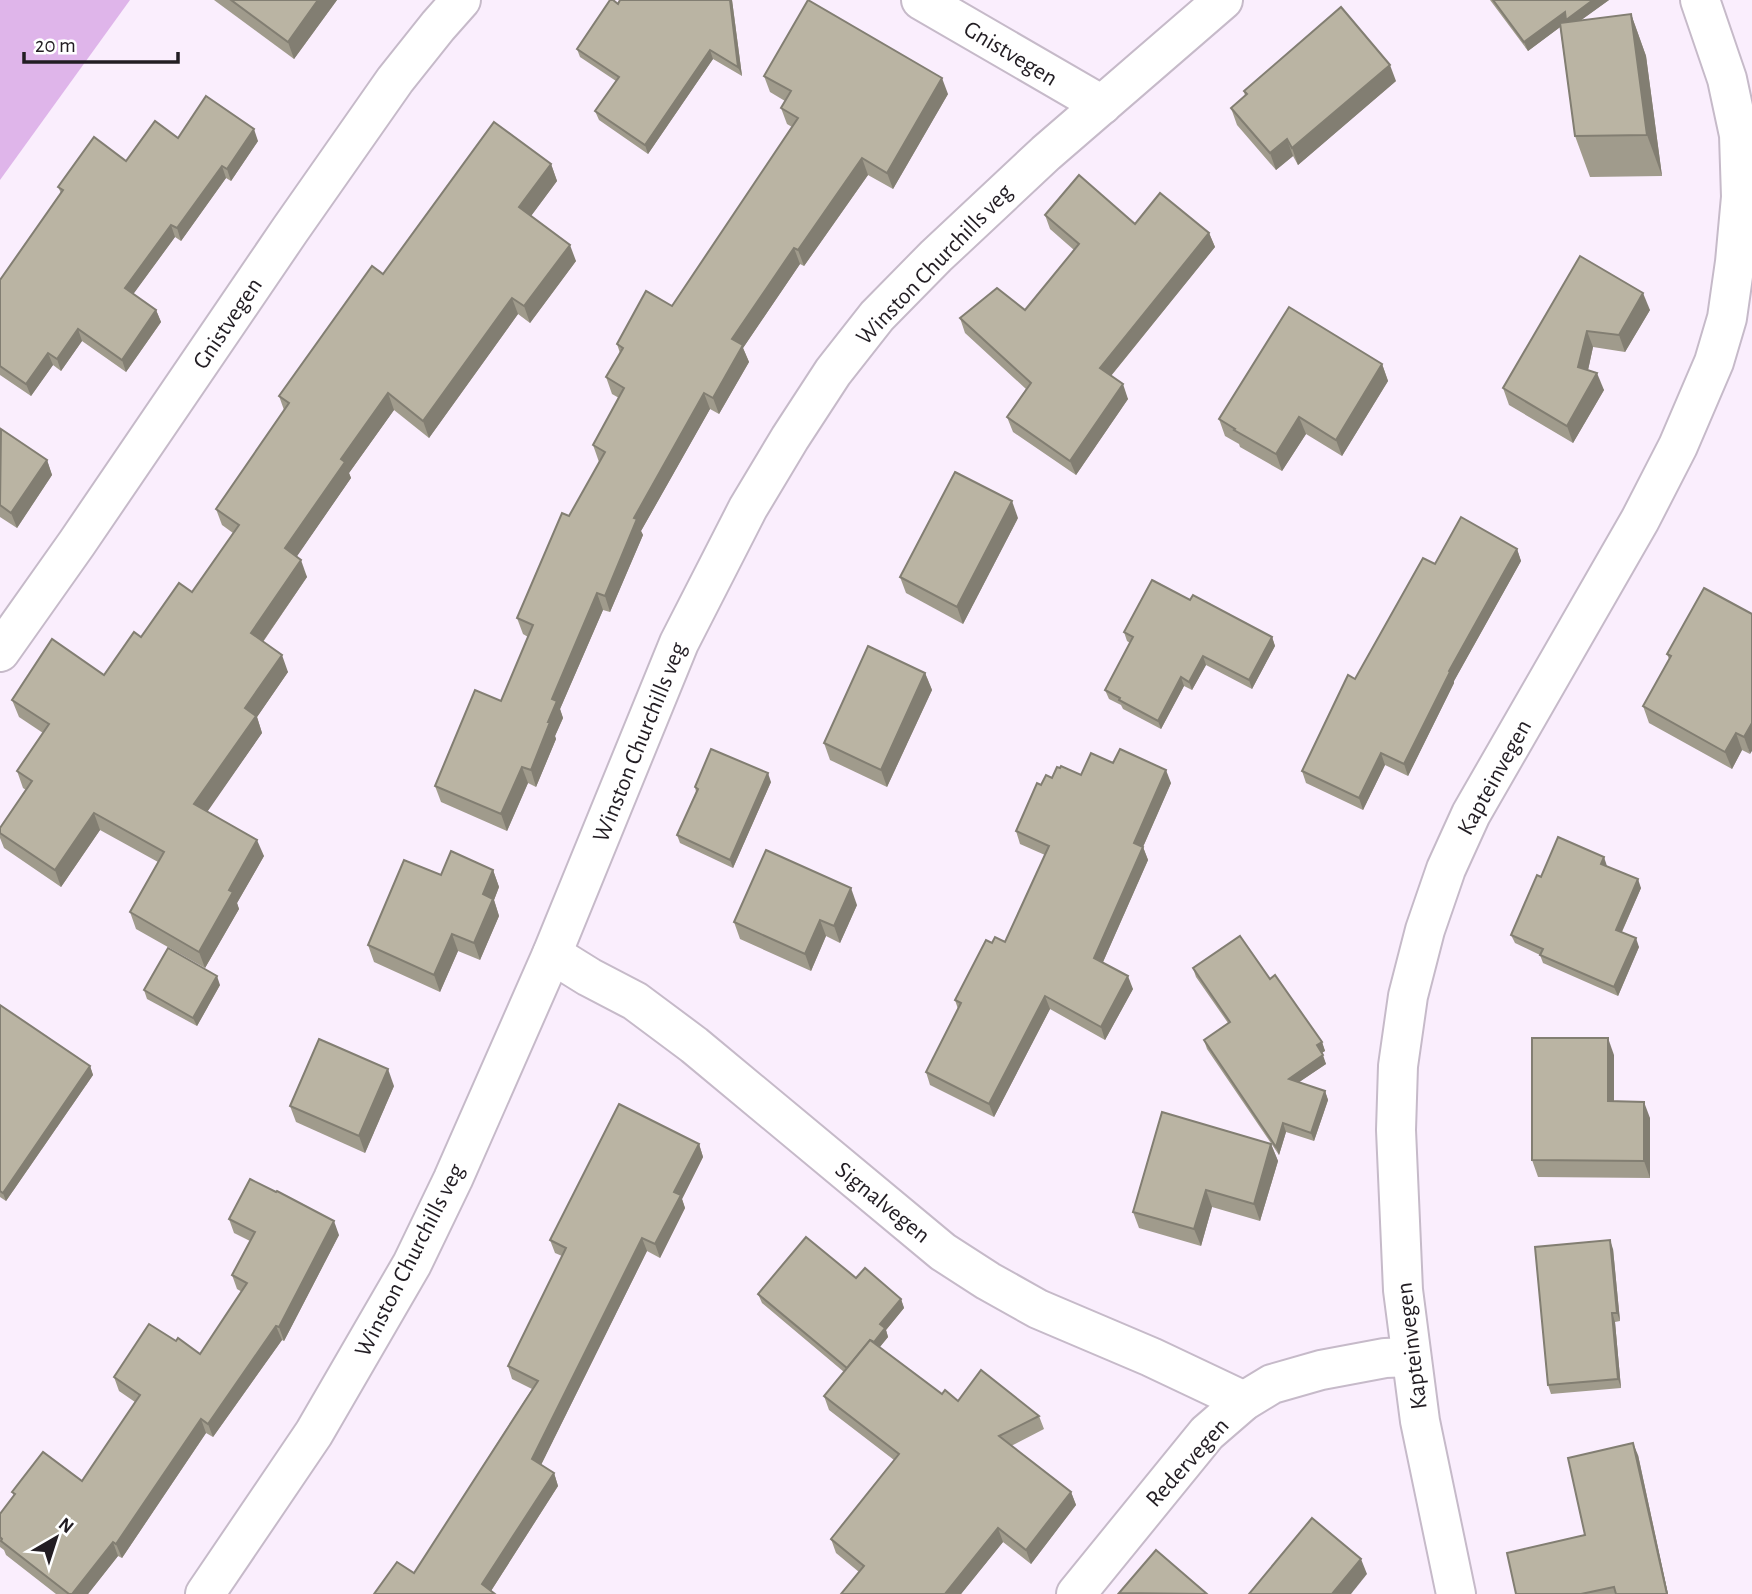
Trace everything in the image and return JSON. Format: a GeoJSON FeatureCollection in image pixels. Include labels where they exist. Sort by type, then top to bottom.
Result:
{"type":"FeatureCollection","features":[{"type":"Feature","properties":{"kind":"street","name":"Gnistvegen"},"geometry":{"type":"LineString","coordinates":[[0,652],[78,543],[282,241],[395,80],[461,0]]}},
{"type":"Feature","properties":{"kind":"street","name":"Gnistvegen"},"geometry":{"type":"LineString","coordinates":[[921,0],[1102,105]]}},
{"type":"Feature","properties":{"kind":"street","name":"Winston Churchills veg"},"geometry":{"type":"LineString","coordinates":[[205,1594],[314,1433],[412,1264],[453,1179],[552,954],[679,643],[748,508],[832,372],[877,316],[936,256],[1046,153],[1223,0]]}},
{"type":"Feature","properties":{"kind":"street","name":"Kapteinvegen"},"geometry":{"type":"LineString","coordinates":[[1456,1594],[1420,1422],[1403,1290],[1396,1130],[1397,1079],[1408,996],[1425,930],[1446,869],[1471,814],[1640,520],[1678,446],[1714,362],[1727,318],[1741,197],[1739,135],[1727,79],[1700,0]]}},
{"type":"Feature","properties":{"kind":"street","name":"Signalvegen"},"geometry":{"type":"LineString","coordinates":[[552,954],[635,1001],[694,1045],[943,1252],[988,1282],[1038,1309],[1244,1401]]}},
{"type":"Feature","properties":{"kind":"street","name":"Redervegen"},"geometry":{"type":"LineString","coordinates":[[1076,1594],[1207,1433],[1244,1401],[1272,1384],[1321,1370],[1385,1358],[1411,1357]]}},
{"type":"Feature","properties":{"kind":"shaded area"},"geometry":{"type":"Polygon","coordinates":[[[0,0],[130,0],[0,180],[0,0]]]}},
{"type":"Feature","properties":{"kind":"building"},"geometry":{"type":"Polygon","coordinates":[[[231,0],[318,0],[288,42],[231,0]]]}},
{"type":"Feature","properties":{"kind":"building"},"geometry":{"type":"Polygon","coordinates":[[[610,0],[618,4],[620,0],[730,0],[738,67],[710,50],[645,145],[595,111],[619,77],[577,49],[610,0]]]}},
{"type":"Feature","properties":{"kind":"building"},"geometry":{"type":"Polygon","coordinates":[[[808,0],[942,78],[887,173],[862,158],[798,250],[794,248],[732,339],[743,345],[713,398],[704,393],[634,518],[637,519],[605,596],[597,593],[552,699],[557,701],[531,770],[522,767],[501,814],[435,786],[475,690],[501,701],[533,625],[517,618],[562,513],[569,516],[605,452],[593,445],[624,388],[606,377],[623,348],[617,344],[646,291],[672,306],[798,118],[781,108],[791,91],[764,76],[808,0]]]}},
{"type":"Feature","properties":{"kind":"building"},"geometry":{"type":"Polygon","coordinates":[[[1493,0],[1593,0],[1566,20],[1565,12],[1524,42],[1493,0]]]}},
{"type":"Feature","properties":{"kind":"building"},"geometry":{"type":"Polygon","coordinates":[[[1341,7],[1390,65],[1292,148],[1287,139],[1270,153],[1231,108],[1247,94],[1244,91],[1341,7]]]}},
{"type":"Feature","properties":{"kind":"building"},"geometry":{"type":"Polygon","coordinates":[[[1631,14],[1647,135],[1575,136],[1560,23],[1631,14]]]}},
{"type":"Feature","properties":{"kind":"building"},"geometry":{"type":"Polygon","coordinates":[[[206,96],[254,129],[227,169],[222,166],[177,228],[171,225],[125,288],[156,310],[122,360],[78,329],[57,359],[48,353],[26,384],[0,366],[0,280],[63,190],[58,187],[94,137],[126,161],[155,121],[178,138],[206,96]]]}},
{"type":"Feature","properties":{"kind":"building"},"geometry":{"type":"Polygon","coordinates":[[[494,122],[551,164],[519,207],[570,245],[524,306],[512,298],[423,421],[388,393],[341,459],[345,462],[285,548],[301,560],[251,633],[282,655],[245,708],[256,716],[194,804],[257,840],[229,890],[233,892],[199,952],[130,912],[164,852],[94,813],[55,870],[0,833],[0,828],[32,781],[17,771],[49,724],[12,700],[52,639],[104,675],[134,632],[141,637],[179,583],[192,592],[239,525],[216,509],[289,403],[279,396],[372,266],[383,274],[494,122]]]}},
{"type":"Feature","properties":{"kind":"building"},"geometry":{"type":"Polygon","coordinates":[[[1079,175],[1135,224],[1160,193],[1209,233],[1100,368],[1123,384],[1070,461],[1007,417],[1031,383],[960,318],[997,288],[1025,310],[1079,244],[1045,215],[1079,175]]]}},
{"type":"Feature","properties":{"kind":"building"},"geometry":{"type":"Polygon","coordinates":[[[1580,256],[1643,293],[1619,335],[1587,331],[1578,367],[1597,373],[1567,426],[1503,388],[1580,256]]]}},
{"type":"Feature","properties":{"kind":"building"},"geometry":{"type":"Polygon","coordinates":[[[1289,307],[1382,364],[1336,440],[1299,417],[1276,454],[1219,419],[1289,307]]]}},
{"type":"Feature","properties":{"kind":"building"},"geometry":{"type":"Polygon","coordinates":[[[1,429],[47,460],[11,513],[0,505],[1,429]]]}},
{"type":"Feature","properties":{"kind":"building"},"geometry":{"type":"Polygon","coordinates":[[[955,472],[1012,501],[957,607],[900,577],[955,472]]]}},
{"type":"Feature","properties":{"kind":"building"},"geometry":{"type":"Polygon","coordinates":[[[1461,517],[1517,549],[1449,671],[1404,764],[1381,753],[1359,798],[1302,771],[1348,675],[1355,679],[1423,558],[1435,564],[1461,517]]]}},
{"type":"Feature","properties":{"kind":"building"},"geometry":{"type":"Polygon","coordinates":[[[1152,580],[1190,600],[1193,595],[1272,637],[1249,680],[1203,656],[1189,682],[1181,677],[1158,721],[1105,690],[1133,637],[1124,632],[1152,580]]]}},
{"type":"Feature","properties":{"kind":"building"},"geometry":{"type":"Polygon","coordinates":[[[1704,588],[1752,614],[1752,723],[1744,737],[1736,733],[1725,752],[1643,706],[1671,656],[1667,654],[1704,588]]]}},
{"type":"Feature","properties":{"kind":"building"},"geometry":{"type":"Polygon","coordinates":[[[868,646],[925,673],[881,770],[824,743],[868,646]]]}},
{"type":"Feature","properties":{"kind":"building"},"geometry":{"type":"Polygon","coordinates":[[[711,749],[768,773],[730,860],[677,835],[698,789],[695,787],[711,749]]]}},
{"type":"Feature","properties":{"kind":"building"},"geometry":{"type":"Polygon","coordinates":[[[1120,749],[1166,770],[1134,843],[1143,847],[1094,958],[1128,976],[1101,1027],[1045,996],[989,1104],[926,1072],[961,1003],[955,1000],[986,940],[992,943],[995,937],[1005,942],[1049,846],[1016,831],[1037,783],[1041,785],[1046,775],[1052,778],[1057,767],[1061,766],[1081,775],[1091,753],[1113,763],[1120,749]]]}},
{"type":"Feature","properties":{"kind":"building"},"geometry":{"type":"Polygon","coordinates":[[[1558,837],[1604,857],[1601,864],[1638,879],[1616,930],[1636,938],[1614,987],[1540,955],[1543,949],[1511,935],[1537,875],[1541,877],[1558,837]]]}},
{"type":"Feature","properties":{"kind":"building"},"geometry":{"type":"Polygon","coordinates":[[[766,850],[851,888],[834,926],[820,920],[805,954],[734,922],[766,850]]]}},
{"type":"Feature","properties":{"kind":"building"},"geometry":{"type":"Polygon","coordinates":[[[451,851],[493,870],[483,894],[493,899],[474,943],[452,934],[434,975],[368,945],[404,860],[441,875],[451,851]]]}},
{"type":"Feature","properties":{"kind":"building"},"geometry":{"type":"Polygon","coordinates":[[[1240,936],[1270,979],[1275,975],[1322,1042],[1317,1045],[1323,1055],[1289,1079],[1325,1091],[1311,1133],[1283,1123],[1276,1147],[1204,1040],[1230,1022],[1193,968],[1240,936]]]}},
{"type":"Feature","properties":{"kind":"building"},"geometry":{"type":"Polygon","coordinates":[[[168,948],[217,976],[193,1018],[144,990],[168,948]]]}},
{"type":"Feature","properties":{"kind":"building"},"geometry":{"type":"Polygon","coordinates":[[[0,1005],[90,1066],[3,1193],[0,1191],[0,1005]]]}},
{"type":"Feature","properties":{"kind":"building"},"geometry":{"type":"Polygon","coordinates":[[[1532,1038],[1608,1038],[1608,1101],[1644,1102],[1644,1161],[1532,1160],[1532,1038]]]}},
{"type":"Feature","properties":{"kind":"building"},"geometry":{"type":"Polygon","coordinates":[[[319,1039],[388,1069],[359,1136],[290,1106],[319,1039]]]}},
{"type":"Feature","properties":{"kind":"building"},"geometry":{"type":"Polygon","coordinates":[[[619,1104],[699,1144],[674,1192],[681,1195],[655,1244],[642,1238],[532,1459],[554,1473],[482,1584],[495,1594],[374,1594],[397,1562],[414,1573],[538,1381],[508,1366],[566,1248],[550,1240],[619,1104]]]}},
{"type":"Feature","properties":{"kind":"building"},"geometry":{"type":"Polygon","coordinates":[[[1162,1112],[1271,1144],[1254,1204],[1206,1190],[1194,1229],[1133,1212],[1162,1112]]]}},
{"type":"Feature","properties":{"kind":"building"},"geometry":{"type":"Polygon","coordinates":[[[250,1179],[334,1221],[279,1327],[276,1326],[208,1424],[201,1419],[116,1544],[113,1542],[72,1594],[69,1594],[1,1541],[0,1514],[15,1494],[12,1492],[43,1452],[82,1481],[140,1395],[114,1377],[149,1324],[176,1341],[178,1338],[200,1354],[247,1283],[232,1275],[255,1232],[229,1219],[250,1179]]]}},
{"type":"Feature","properties":{"kind":"building"},"geometry":{"type":"Polygon","coordinates":[[[806,1237],[856,1278],[865,1268],[901,1299],[880,1324],[885,1328],[874,1342],[870,1340],[847,1368],[758,1294],[806,1237]]]}},
{"type":"Feature","properties":{"kind":"building"},"geometry":{"type":"Polygon","coordinates":[[[1610,1240],[1617,1313],[1612,1313],[1618,1379],[1548,1385],[1535,1247],[1610,1240]]]}},
{"type":"Feature","properties":{"kind":"building"},"geometry":{"type":"Polygon","coordinates":[[[870,1340],[942,1394],[945,1390],[958,1401],[981,1370],[1039,1416],[999,1436],[1071,1492],[1026,1550],[998,1528],[945,1594],[841,1594],[864,1566],[831,1539],[899,1454],[824,1396],[870,1340]]]}},
{"type":"Feature","properties":{"kind":"building"},"geometry":{"type":"Polygon","coordinates":[[[1633,1443],[1667,1594],[1616,1594],[1614,1587],[1581,1594],[1516,1594],[1507,1553],[1585,1535],[1568,1458],[1633,1443]]]}},
{"type":"Feature","properties":{"kind":"building"},"geometry":{"type":"Polygon","coordinates":[[[1312,1518],[1361,1559],[1332,1594],[1249,1594],[1312,1518]]]}},
{"type":"Feature","properties":{"kind":"building"},"geometry":{"type":"Polygon","coordinates":[[[1156,1550],[1207,1594],[1119,1593],[1156,1550]]]}}]}
